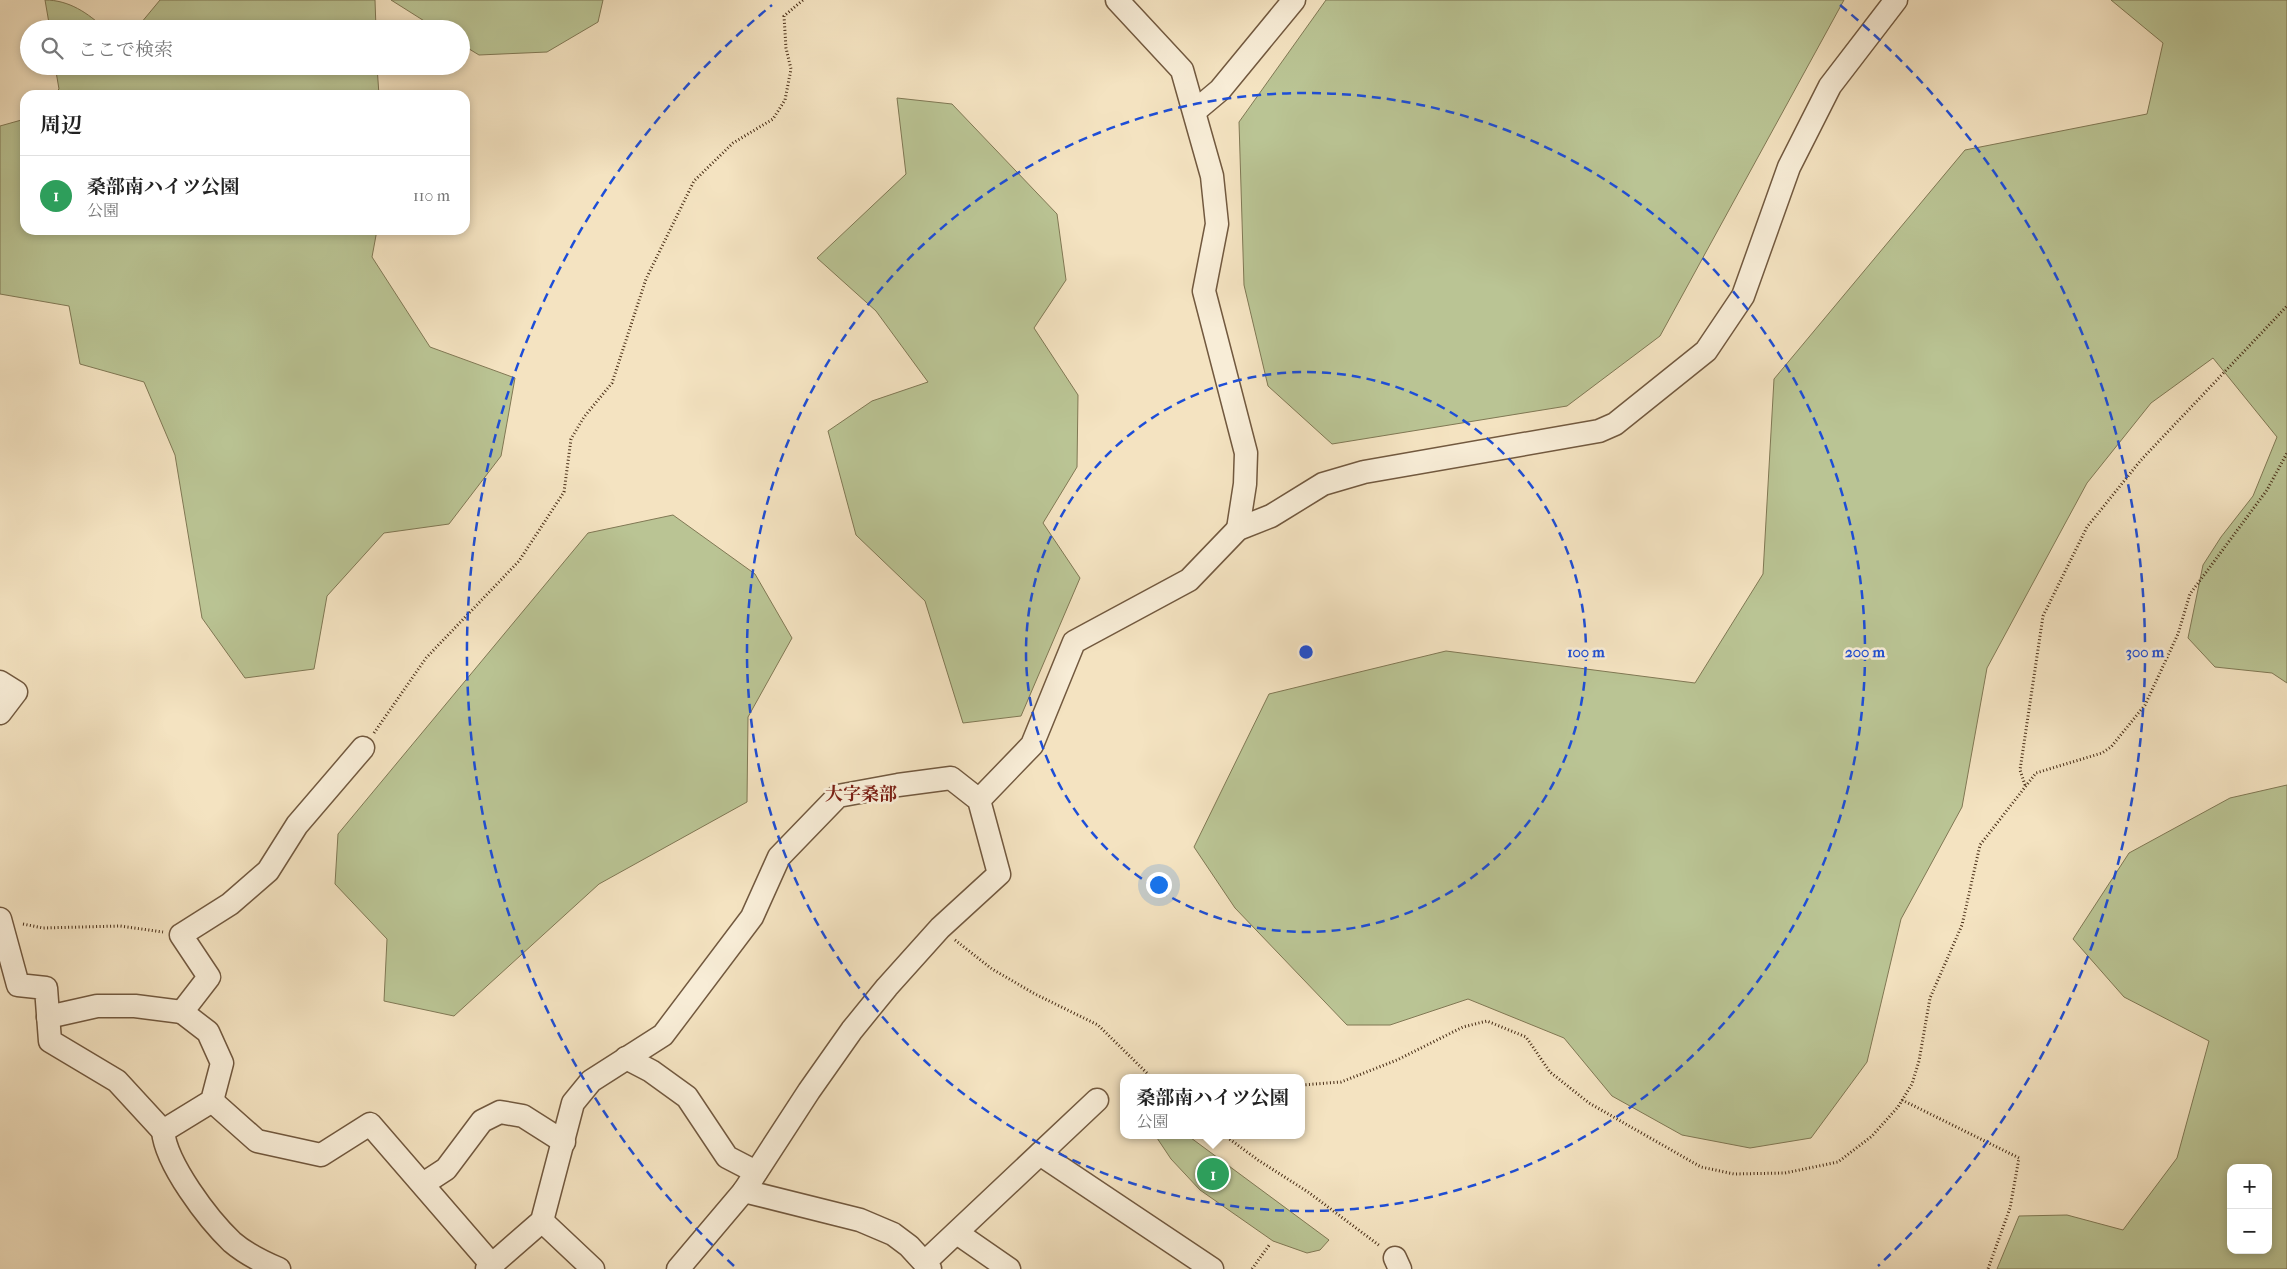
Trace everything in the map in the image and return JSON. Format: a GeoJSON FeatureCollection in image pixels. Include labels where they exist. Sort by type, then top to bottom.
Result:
{"type":"FeatureCollection","features":[{"type":"Feature","properties":{"kind":"street"},"geometry":{"type":"LineString","coordinates":[[1117,0],[1182,70],[1212,176],[1217,224],[1204,291],[1246,453],[1245,484],[1238,529]]}},
{"type":"Feature","properties":{"kind":"street"},"geometry":{"type":"LineString","coordinates":[[1195,111],[1220,90],[1294,0]]}},
{"type":"Feature","properties":{"kind":"street"},"geometry":{"type":"LineString","coordinates":[[979,800],[1032,745],[1074,642],[1189,580],[1238,529],[1271,516],[1324,484],[1364,472],[1599,431],[1615,424],[1706,351],[1743,296],[1790,167],[1830,86],[1896,0]]}},
{"type":"Feature","properties":{"kind":"street"},"geometry":{"type":"LineString","coordinates":[[0,682],[16,692],[0,713]]}},
{"type":"Feature","properties":{"kind":"street"},"geometry":{"type":"LineString","coordinates":[[182,1012],[209,977],[181,935],[230,904],[268,872],[297,825],[363,748]]}},
{"type":"Feature","properties":{"kind":"street"},"geometry":{"type":"LineString","coordinates":[[212,1101],[257,1141],[320,1155],[370,1124],[423,1184],[490,1267],[542,1221],[573,1103],[591,1081],[663,1034],[752,917],[779,858],[838,796],[951,778],[979,800],[999,874],[940,928],[910,960],[852,1030],[809,1091],[744,1192],[678,1269]]}},
{"type":"Feature","properties":{"kind":"street"},"geometry":{"type":"LineString","coordinates":[[0,919],[9,987],[46,988],[50,1041],[117,1081],[163,1131],[164,1143],[178,1174],[205,1210],[232,1241],[258,1261],[279,1269]]}},
{"type":"Feature","properties":{"kind":"street"},"geometry":{"type":"LineString","coordinates":[[48,1017],[97,1006],[135,1006],[182,1012],[208,1032],[222,1062],[212,1101],[163,1131]]}},
{"type":"Feature","properties":{"kind":"street"},"geometry":{"type":"LineString","coordinates":[[626,1058],[651,1071],[687,1097],[727,1157],[756,1172]]}},
{"type":"Feature","properties":{"kind":"street"},"geometry":{"type":"LineString","coordinates":[[744,1192],[860,1220],[893,1234],[909,1246],[928,1266],[957,1233],[1097,1100]]}},
{"type":"Feature","properties":{"kind":"street"},"geometry":{"type":"LineString","coordinates":[[423,1184],[446,1169],[482,1121],[500,1112],[522,1116],[564,1142]]}},
{"type":"Feature","properties":{"kind":"street"},"geometry":{"type":"LineString","coordinates":[[1040,1154],[1212,1269]]}},
{"type":"Feature","properties":{"kind":"street"},"geometry":{"type":"LineString","coordinates":[[542,1221],[593,1269]]}},
{"type":"Feature","properties":{"kind":"street"},"geometry":{"type":"LineString","coordinates":[[957,1233],[1009,1269]]}},
{"type":"Feature","properties":{"kind":"path"},"geometry":{"type":"LineString","coordinates":[[363,748],[426,658],[519,562],[564,492],[571,439],[584,417],[612,383],[646,279],[694,181],[733,143],[774,119],[785,100],[791,69],[786,48],[784,16],[804,0]]}},
{"type":"Feature","properties":{"kind":"path"},"geometry":{"type":"LineString","coordinates":[[2026,786],[2020,770],[2043,616],[2087,527],[2141,460],[2287,306]]}},
{"type":"Feature","properties":{"kind":"path"},"geometry":{"type":"LineString","coordinates":[[1305,1086],[1341,1082],[1396,1060],[1464,1027],[1488,1020],[1526,1037],[1550,1072],[1588,1103],[1701,1167],[1734,1174],[1785,1173],[1838,1162],[1872,1136],[1902,1100],[1912,1084],[1919,1061],[1930,998],[1962,925],[1980,845],[2036,773],[2102,753],[2111,747],[2145,704],[2178,634],[2190,594],[2267,490],[2287,453]]}},
{"type":"Feature","properties":{"kind":"path"},"geometry":{"type":"LineString","coordinates":[[0,919],[43,928],[120,926],[181,935]]}},
{"type":"Feature","properties":{"kind":"path"},"geometry":{"type":"LineString","coordinates":[[940,928],[992,970],[1098,1025],[1148,1074]]}},
{"type":"Feature","properties":{"kind":"path"},"geometry":{"type":"LineString","coordinates":[[1902,1100],[2019,1158],[2010,1208],[1999,1243],[1988,1269]]}},
{"type":"Feature","properties":{"kind":"path"},"geometry":{"type":"LineString","coordinates":[[1229,1139],[1308,1192],[1397,1264]]}},
{"type":"Feature","properties":{"kind":"path"},"geometry":{"type":"LineString","coordinates":[[1252,1269],[1270,1244]]}},
{"type":"Feature","properties":{"kind":"green space"},"geometry":{"type":"Polygon","coordinates":[[[45,0],[62,2],[78,8],[94,20],[48,20],[45,0]]]}},
{"type":"Feature","properties":{"kind":"green space"},"geometry":{"type":"Polygon","coordinates":[[[160,0],[375,0],[376,20],[143,20],[160,0]]]}},
{"type":"Feature","properties":{"kind":"green space"},"geometry":{"type":"Polygon","coordinates":[[[391,0],[603,0],[598,22],[547,52],[479,55],[470,50],[470,20],[423,20],[391,0]]]}},
{"type":"Feature","properties":{"kind":"green space"},"geometry":{"type":"Polygon","coordinates":[[[1326,0],[1844,0],[1660,336],[1567,406],[1332,444],[1268,386],[1244,285],[1239,122],[1326,0]]]}},
{"type":"Feature","properties":{"kind":"green space"},"geometry":{"type":"Polygon","coordinates":[[[2111,0],[2287,0],[2287,683],[2272,673],[2215,667],[2188,638],[2203,565],[2221,537],[2253,496],[2277,437],[2213,358],[2151,403],[2087,483],[1987,668],[1962,807],[1901,919],[1867,1062],[1811,1138],[1750,1148],[1682,1135],[1612,1096],[1564,1038],[1468,999],[1390,1025],[1347,1025],[1235,908],[1194,847],[1269,694],[1446,651],[1695,683],[1763,574],[1774,379],[1965,150],[2147,114],[2163,43],[2111,0]]]}},
{"type":"Feature","properties":{"kind":"green space"},"geometry":{"type":"Polygon","coordinates":[[[57,75],[378,75],[379,90],[58,90],[57,75]]]}},
{"type":"Feature","properties":{"kind":"green space"},"geometry":{"type":"Polygon","coordinates":[[[897,98],[952,104],[1057,214],[1066,280],[1034,328],[1078,395],[1077,467],[1043,523],[1080,578],[1021,716],[963,723],[925,601],[856,535],[828,431],[872,401],[928,382],[876,311],[817,258],[906,174],[897,98]]]}},
{"type":"Feature","properties":{"kind":"green space"},"geometry":{"type":"Polygon","coordinates":[[[20,120],[20,235],[376,235],[372,257],[430,347],[515,378],[501,456],[449,524],[384,533],[327,596],[314,669],[245,678],[202,618],[175,455],[144,382],[80,364],[69,306],[0,294],[0,126],[20,120]]]}},
{"type":"Feature","properties":{"kind":"green space"},"geometry":{"type":"Polygon","coordinates":[[[673,515],[755,574],[792,638],[748,717],[747,802],[599,884],[454,1016],[384,1001],[387,939],[335,884],[338,834],[588,533],[673,515]]]}},
{"type":"Feature","properties":{"kind":"green space"},"geometry":{"type":"Polygon","coordinates":[[[2287,785],[2287,1269],[1997,1269],[2019,1216],[2067,1215],[2123,1230],[2177,1158],[2209,1041],[2124,997],[2073,939],[2129,853],[2230,798],[2287,785]]]}},
{"type":"Feature","properties":{"kind":"green space"},"geometry":{"type":"Polygon","coordinates":[[[1158,1139],[1192,1139],[1329,1240],[1320,1250],[1307,1253],[1273,1241],[1200,1190],[1171,1159],[1158,1139]]]}},
{"type":"Feature","properties":{"kind":"place","name":"桑部南ハイツ公園"},"geometry":{"type":"Point","coordinates":[1213,1174]}},
{"type":"Feature","properties":{"kind":"district","name":"大字桑部"},"geometry":{"type":"Point","coordinates":[861,794]}}]}
